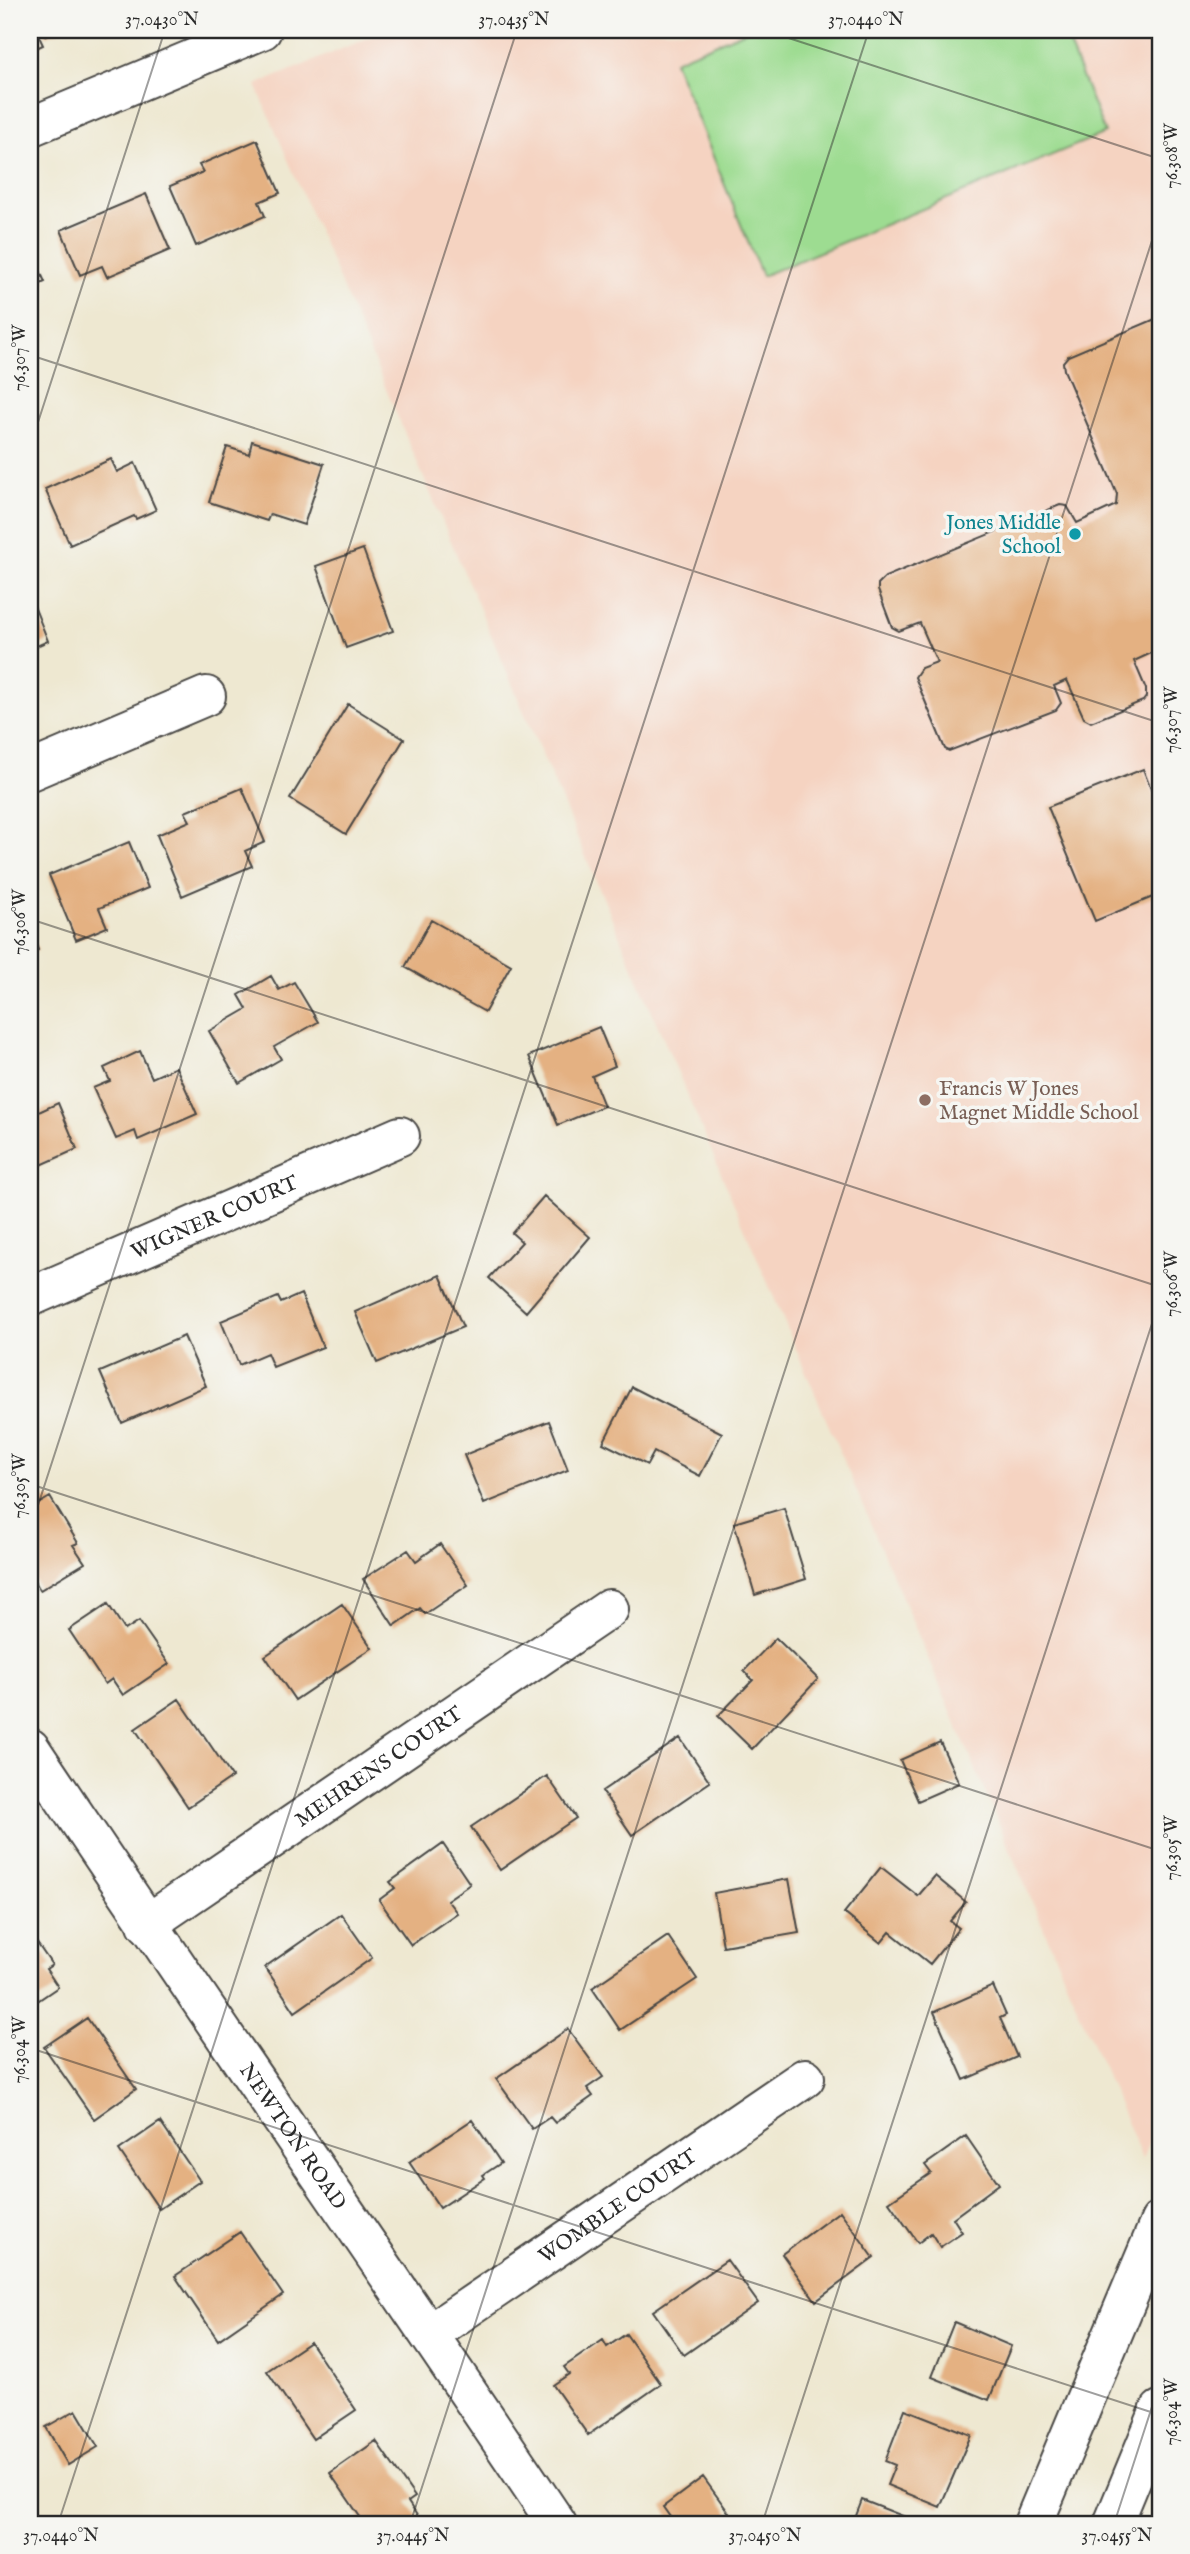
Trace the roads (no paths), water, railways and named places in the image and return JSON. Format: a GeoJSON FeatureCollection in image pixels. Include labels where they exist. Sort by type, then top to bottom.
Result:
{"type":"FeatureCollection","features":[{"type":"Feature","properties":{"kind":"street"},"geometry":{"type":"LineString","coordinates":[[30,127],[262,30]]}},
{"type":"Feature","properties":{"kind":"street"},"geometry":{"type":"LineString","coordinates":[[30,771],[206,696]]}},
{"type":"Feature","properties":{"kind":"street","name":"WIGNER COURT"},"geometry":{"type":"LineString","coordinates":[[30,1297],[400,1136]]}},
{"type":"Feature","properties":{"kind":"street","name":"MEHRENS COURT"},"geometry":{"type":"LineString","coordinates":[[147,1924],[609,1609]]}},
{"type":"Feature","properties":{"kind":"street","name":"NEWTON ROAD"},"geometry":{"type":"LineString","coordinates":[[30,1748],[557,2524]]}},
{"type":"Feature","properties":{"kind":"street","name":"WOMBLE COURT"},"geometry":{"type":"LineString","coordinates":[[429,2334],[805,2078]]}},
{"type":"Feature","properties":{"kind":"street"},"geometry":{"type":"LineString","coordinates":[[1033,2524],[1160,2221]]}},
{"type":"Feature","properties":{"kind":"street"},"geometry":{"type":"LineString","coordinates":[[1113,2524],[1160,2410]]}},
{"type":"Feature","properties":{"kind":"place","name":"Jones Middle School"},"geometry":{"type":"Point","coordinates":[1075,534]}},
{"type":"Feature","properties":{"kind":"place","name":"Francis W Jones Magnet Middle School"},"geometry":{"type":"Point","coordinates":[925,1100]}}]}
